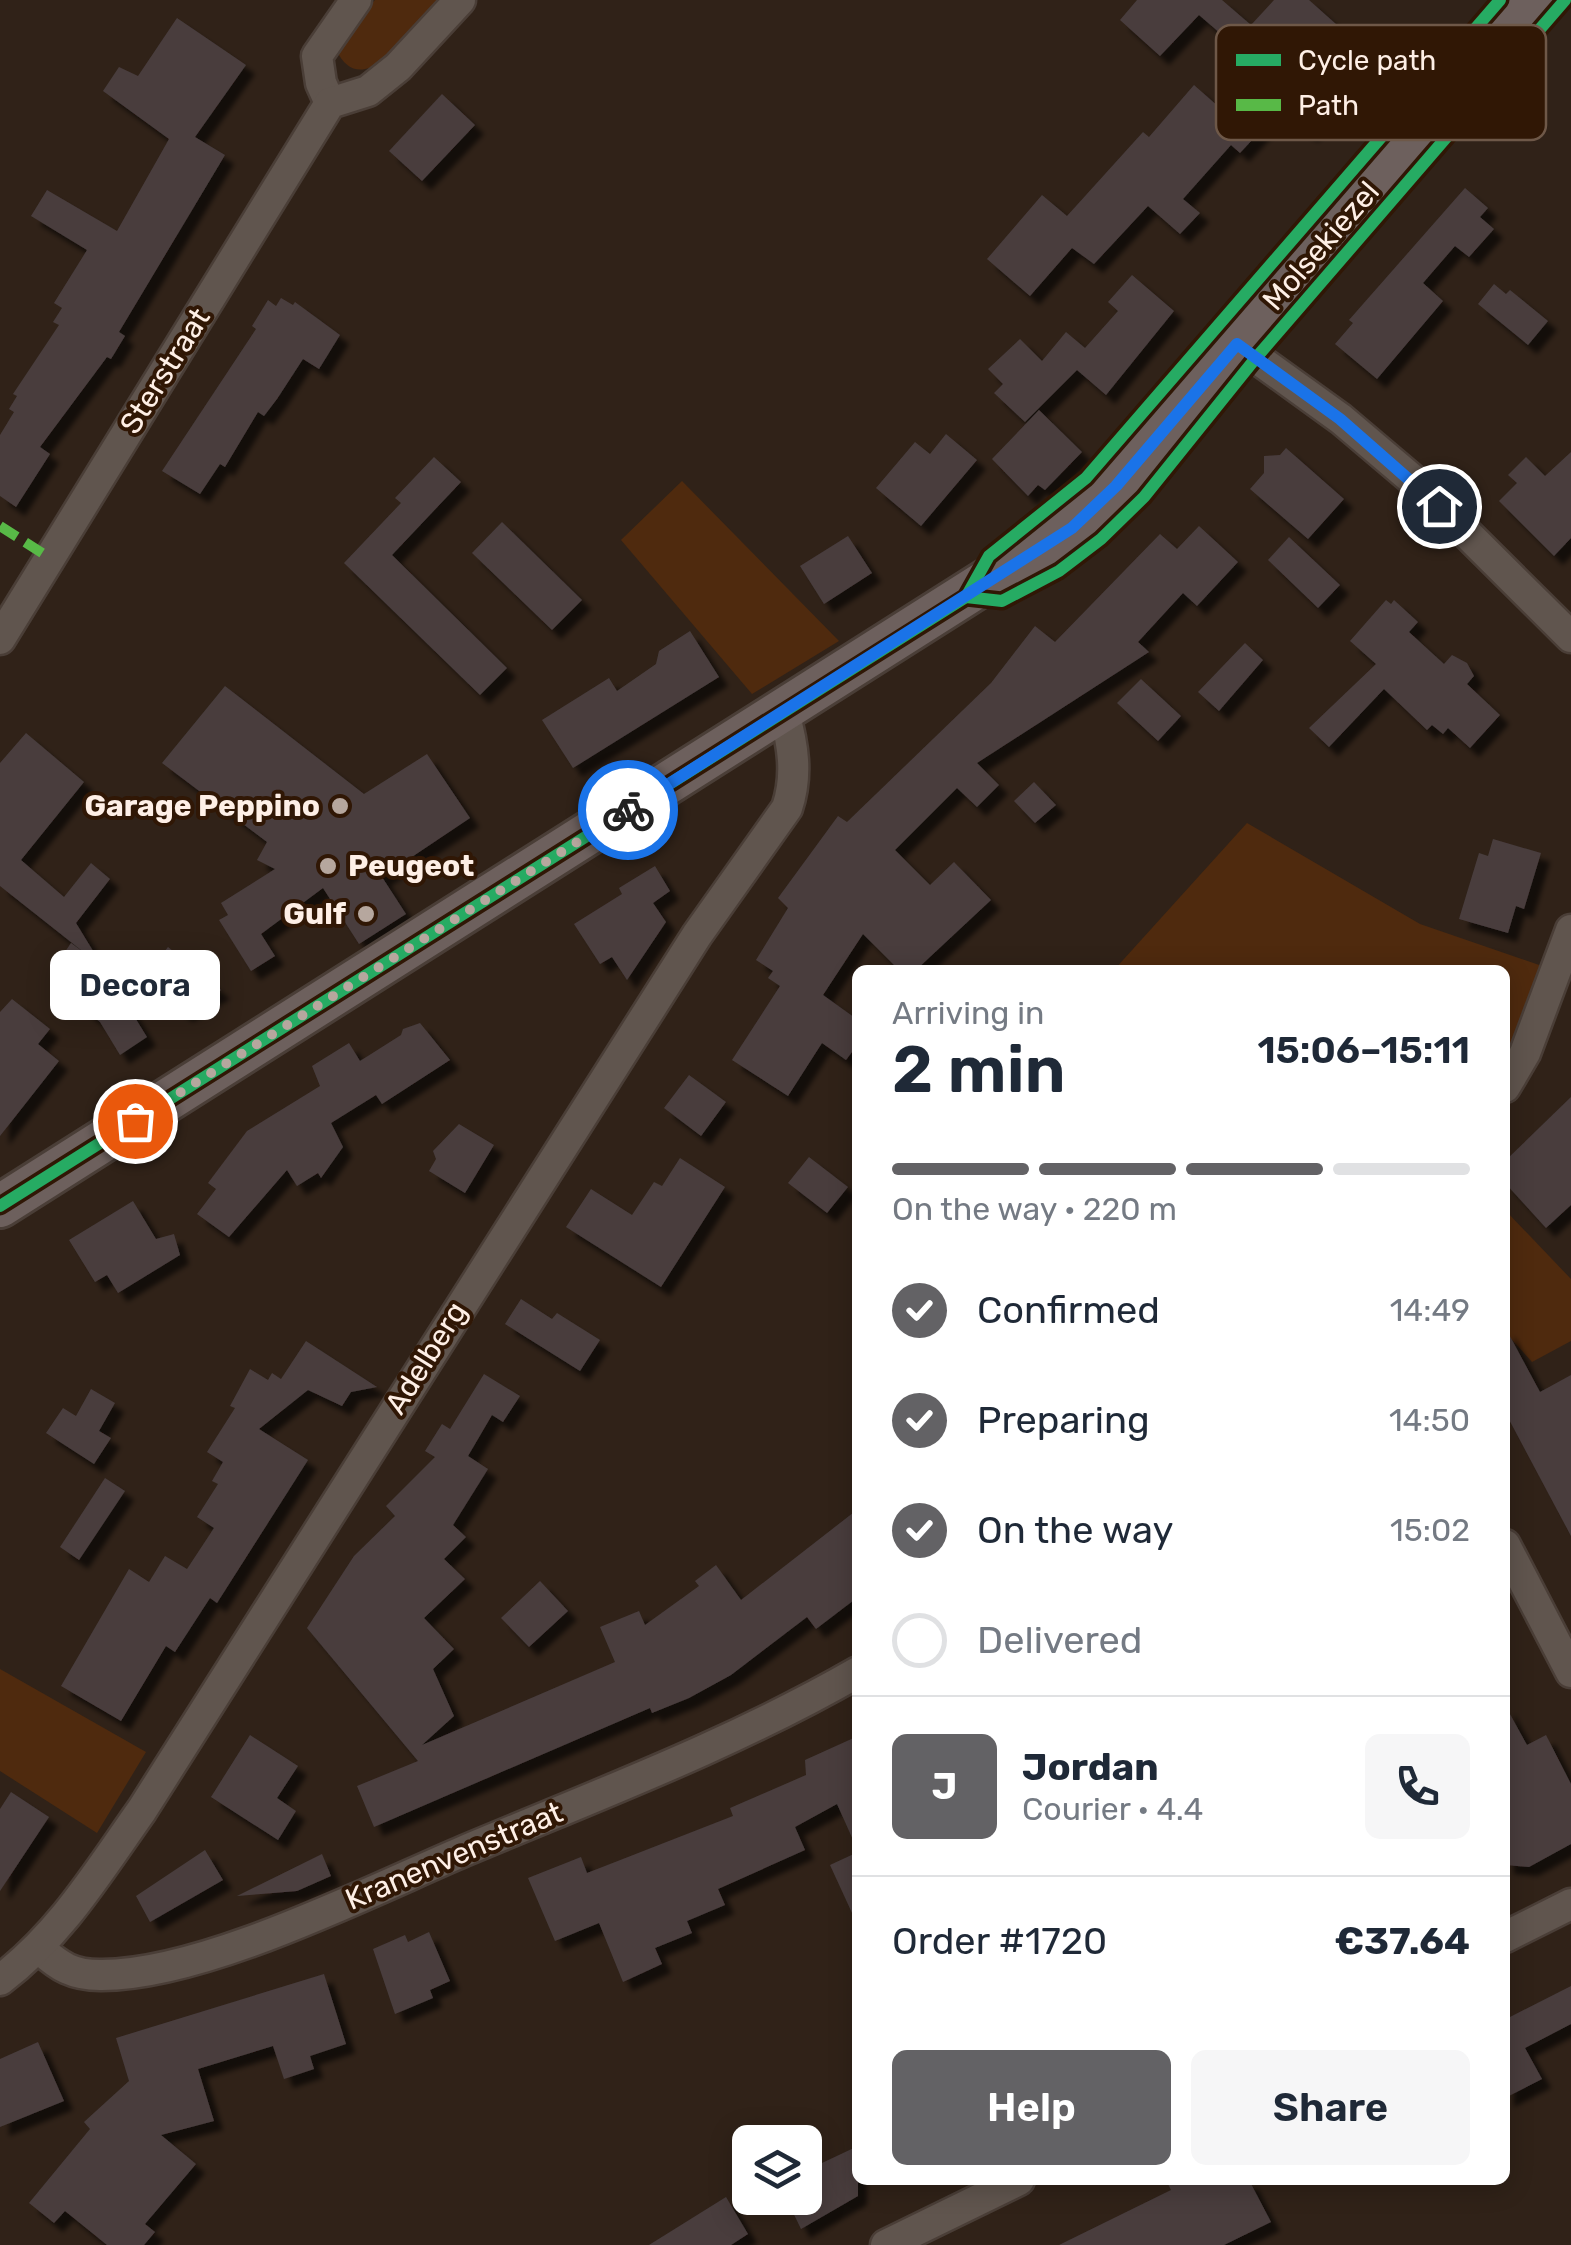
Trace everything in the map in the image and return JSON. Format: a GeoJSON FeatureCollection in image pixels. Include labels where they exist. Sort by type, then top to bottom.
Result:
{"type":"FeatureCollection","features":[{"type":"Feature","properties":{"kind":"main road","name":"Molsekiezel"},"geometry":{"type":"LineString","coordinates":[[1511,25],[1532,0]]}},
{"type":"Feature","properties":{"kind":"main road","name":"Molsekiezel"},"geometry":{"type":"LineString","coordinates":[[0,1206],[1072,528],[1116,486],[1412,140]]}},
{"type":"Feature","properties":{"kind":"street"},"geometry":{"type":"LineString","coordinates":[[356,0],[318,56],[321,83],[330,103],[368,91],[398,67],[460,0]]}},
{"type":"Feature","properties":{"kind":"street","name":"Sterstraat"},"geometry":{"type":"LineString","coordinates":[[0,639],[330,103]]}},
{"type":"Feature","properties":{"kind":"street"},"geometry":{"type":"LineString","coordinates":[[1237,344],[1340,419],[1413,480],[1571,636]]}},
{"type":"Feature","properties":{"kind":"street","name":"Adelberg"},"geometry":{"type":"LineString","coordinates":[[0,1980],[40,1949],[142,1810],[696,935],[788,808],[794,787],[793,758],[784,712]]}},
{"type":"Feature","properties":{"kind":"street"},"geometry":{"type":"LineString","coordinates":[[1510,1078],[1525,1052],[1571,930]]}},
{"type":"Feature","properties":{"kind":"street"},"geometry":{"type":"LineString","coordinates":[[1510,1555],[1571,1672]]}},
{"type":"Feature","properties":{"kind":"street","name":"Kranenvenstraat"},"geometry":{"type":"LineString","coordinates":[[40,1949],[62,1969],[79,1974],[104,1976],[184,1962],[316,1914],[719,1743],[788,1713],[852,1676]]}},
{"type":"Feature","properties":{"kind":"street"},"geometry":{"type":"LineString","coordinates":[[1510,1935],[1571,1904]]}},
{"type":"Feature","properties":{"kind":"street"},"geometry":{"type":"LineString","coordinates":[[886,2245],[1009,2185]]}},
{"type":"Feature","properties":{"kind":"shaded area"},"geometry":{"type":"Polygon","coordinates":[[[375,0],[440,0],[390,56],[360,70],[347,65],[336,49],[341,35],[375,0]]]}},
{"type":"Feature","properties":{"kind":"shaded area"},"geometry":{"type":"Polygon","coordinates":[[[682,481],[839,641],[752,694],[621,540],[682,481]]]}},
{"type":"Feature","properties":{"kind":"shaded area"},"geometry":{"type":"Polygon","coordinates":[[[1247,823],[1420,924],[1545,967],[1510,1044],[1510,965],[1119,965],[1247,823]]]}},
{"type":"Feature","properties":{"kind":"shaded area"},"geometry":{"type":"Polygon","coordinates":[[[1510,1215],[1571,1279],[1571,1341],[1532,1362],[1510,1338],[1510,1215]]]}},
{"type":"Feature","properties":{"kind":"shaded area"},"geometry":{"type":"Polygon","coordinates":[[[0,1669],[146,1752],[97,1833],[0,1771],[0,1669]]]}},
{"type":"Feature","properties":{"kind":"building"},"geometry":{"type":"Polygon","coordinates":[[[1137,0],[1222,0],[1251,25],[1216,25],[1216,30],[1199,15],[1160,56],[1120,20],[1137,0]]]}},
{"type":"Feature","properties":{"kind":"building"},"geometry":{"type":"Polygon","coordinates":[[[1274,0],[1309,0],[1337,25],[1251,25],[1274,0]]]}},
{"type":"Feature","properties":{"kind":"building"},"geometry":{"type":"Polygon","coordinates":[[[177,18],[246,65],[195,137],[225,155],[119,332],[125,336],[111,359],[107,357],[40,447],[50,454],[16,507],[0,496],[0,435],[14,412],[9,409],[17,396],[13,394],[59,325],[53,322],[62,308],[54,303],[87,250],[31,216],[47,190],[117,231],[169,139],[103,91],[119,67],[138,76],[177,18]]]}},
{"type":"Feature","properties":{"kind":"building"},"geometry":{"type":"Polygon","coordinates":[[[1194,85],[1216,104],[1216,140],[1252,140],[1240,153],[1231,145],[1183,199],[1200,213],[1180,234],[1148,206],[1094,264],[1072,248],[1030,296],[987,259],[1042,195],[1067,216],[1143,132],[1149,137],[1194,85]]]}},
{"type":"Feature","properties":{"kind":"building"},"geometry":{"type":"Polygon","coordinates":[[[442,94],[475,125],[422,181],[389,151],[442,94]]]}},
{"type":"Feature","properties":{"kind":"building"},"geometry":{"type":"Polygon","coordinates":[[[1465,188],[1488,208],[1480,217],[1494,229],[1469,257],[1455,246],[1423,283],[1443,301],[1377,379],[1335,344],[1353,323],[1349,320],[1465,188]]]}},
{"type":"Feature","properties":{"kind":"building"},"geometry":{"type":"Polygon","coordinates":[[[1132,275],[1174,311],[1106,395],[1077,370],[1025,422],[994,393],[1003,384],[988,369],[1020,339],[1042,361],[1066,332],[1085,348],[1118,311],[1108,302],[1132,275]]]}},
{"type":"Feature","properties":{"kind":"building"},"geometry":{"type":"Polygon","coordinates":[[[1494,284],[1506,294],[1510,290],[1548,321],[1528,345],[1478,304],[1494,284]]]}},
{"type":"Feature","properties":{"kind":"building"},"geometry":{"type":"Polygon","coordinates":[[[281,298],[293,305],[295,302],[340,335],[319,369],[303,359],[264,416],[258,412],[225,467],[220,464],[200,494],[162,471],[256,329],[252,326],[268,300],[276,306],[281,298]]]}},
{"type":"Feature","properties":{"kind":"building"},"geometry":{"type":"Polygon","coordinates":[[[1039,410],[1082,452],[1045,490],[1038,485],[1028,496],[992,459],[1039,410]]]}},
{"type":"Feature","properties":{"kind":"building"},"geometry":{"type":"Polygon","coordinates":[[[946,434],[977,460],[921,526],[876,488],[915,442],[930,454],[946,434]]]}},
{"type":"Feature","properties":{"kind":"building"},"geometry":{"type":"Polygon","coordinates":[[[1286,448],[1344,499],[1308,539],[1250,489],[1264,473],[1264,456],[1280,455],[1286,448]]]}},
{"type":"Feature","properties":{"kind":"building"},"geometry":{"type":"Polygon","coordinates":[[[1571,452],[1571,538],[1554,556],[1499,501],[1517,483],[1508,475],[1526,457],[1545,476],[1571,452]]]}},
{"type":"Feature","properties":{"kind":"building"},"geometry":{"type":"Polygon","coordinates":[[[434,457],[461,482],[392,555],[507,668],[480,695],[344,563],[401,503],[395,498],[434,457]]]}},
{"type":"Feature","properties":{"kind":"building"},"geometry":{"type":"Polygon","coordinates":[[[502,522],[582,600],[552,630],[472,553],[502,522]]]}},
{"type":"Feature","properties":{"kind":"building"},"geometry":{"type":"Polygon","coordinates":[[[1199,526],[1238,562],[1197,606],[1183,593],[1138,642],[1149,652],[977,763],[999,785],[977,807],[957,788],[895,850],[930,885],[954,862],[991,900],[921,965],[894,965],[863,934],[823,995],[852,1016],[852,1052],[846,1060],[822,1043],[788,1096],[732,1060],[780,986],[768,978],[773,971],[756,960],[788,908],[778,898],[838,816],[847,822],[991,683],[1035,626],[1055,642],[1160,534],[1177,549],[1199,526]]]}},
{"type":"Feature","properties":{"kind":"building"},"geometry":{"type":"Polygon","coordinates":[[[848,536],[872,573],[824,604],[800,566],[848,536]]]}},
{"type":"Feature","properties":{"kind":"building"},"geometry":{"type":"Polygon","coordinates":[[[1289,537],[1340,585],[1318,608],[1268,560],[1289,537]]]}},
{"type":"Feature","properties":{"kind":"building"},"geometry":{"type":"Polygon","coordinates":[[[1386,600],[1391,604],[1394,600],[1418,622],[1409,632],[1444,664],[1452,655],[1467,663],[1474,676],[1467,684],[1500,715],[1470,748],[1448,728],[1443,734],[1432,725],[1427,730],[1384,689],[1329,747],[1309,728],[1376,664],[1350,641],[1386,600]]]}},
{"type":"Feature","properties":{"kind":"building"},"geometry":{"type":"Polygon","coordinates":[[[690,631],[719,677],[573,768],[542,720],[609,678],[617,691],[656,664],[659,651],[690,631]]]}},
{"type":"Feature","properties":{"kind":"building"},"geometry":{"type":"Polygon","coordinates":[[[1245,643],[1263,660],[1219,711],[1198,692],[1245,643]]]}},
{"type":"Feature","properties":{"kind":"building"},"geometry":{"type":"Polygon","coordinates":[[[1141,679],[1181,716],[1158,741],[1117,703],[1141,679]]]}},
{"type":"Feature","properties":{"kind":"building","name":"Garage Peppino"},"geometry":{"type":"Polygon","coordinates":[[[225,686],[364,794],[427,754],[470,818],[382,877],[406,914],[359,944],[323,888],[261,934],[275,956],[251,971],[219,920],[228,915],[221,903],[275,869],[257,860],[267,842],[162,763],[225,686]]]}},
{"type":"Feature","properties":{"kind":"building"},"geometry":{"type":"Polygon","coordinates":[[[26,733],[84,782],[21,860],[64,897],[91,863],[110,879],[76,923],[98,959],[82,985],[56,965],[71,943],[86,954],[0,886],[0,763],[26,733]]]}},
{"type":"Feature","properties":{"kind":"building"},"geometry":{"type":"Polygon","coordinates":[[[1034,782],[1056,805],[1035,823],[1014,801],[1034,782]]]}},
{"type":"Feature","properties":{"kind":"building"},"geometry":{"type":"Polygon","coordinates":[[[1493,839],[1541,853],[1524,909],[1516,906],[1508,933],[1459,919],[1479,853],[1488,856],[1493,839]]]}},
{"type":"Feature","properties":{"kind":"building"},"geometry":{"type":"Polygon","coordinates":[[[655,866],[670,891],[653,903],[666,922],[627,980],[612,957],[600,964],[574,924],[622,894],[619,888],[655,866]]]}},
{"type":"Feature","properties":{"kind":"building"},"geometry":{"type":"Polygon","coordinates":[[[168,947],[221,990],[184,1013],[142,980],[168,947]]]}},
{"type":"Feature","properties":{"kind":"building"},"geometry":{"type":"Polygon","coordinates":[[[102,977],[118,990],[147,1037],[120,1055],[100,1022],[79,1005],[102,977]]]}},
{"type":"Feature","properties":{"kind":"building"},"geometry":{"type":"Polygon","coordinates":[[[12,999],[50,1029],[38,1044],[59,1061],[0,1136],[0,1012],[12,999]]]}},
{"type":"Feature","properties":{"kind":"building"},"geometry":{"type":"Polygon","coordinates":[[[420,1023],[450,1060],[382,1104],[376,1095],[331,1123],[343,1147],[321,1178],[318,1173],[297,1186],[287,1170],[229,1237],[197,1214],[216,1189],[208,1183],[247,1131],[320,1086],[312,1066],[349,1043],[360,1061],[401,1035],[403,1029],[420,1023]]]}},
{"type":"Feature","properties":{"kind":"building"},"geometry":{"type":"Polygon","coordinates":[[[689,1075],[726,1102],[701,1136],[664,1108],[689,1075]]]}},
{"type":"Feature","properties":{"kind":"building"},"geometry":{"type":"Polygon","coordinates":[[[1571,1097],[1571,1205],[1546,1228],[1510,1188],[1510,1156],[1571,1097]]]}},
{"type":"Feature","properties":{"kind":"building"},"geometry":{"type":"Polygon","coordinates":[[[459,1124],[494,1145],[465,1193],[429,1171],[436,1159],[433,1151],[459,1124]]]}},
{"type":"Feature","properties":{"kind":"building"},"geometry":{"type":"Polygon","coordinates":[[[809,1157],[848,1187],[827,1213],[788,1183],[809,1157]]]}},
{"type":"Feature","properties":{"kind":"building"},"geometry":{"type":"Polygon","coordinates":[[[680,1158],[725,1187],[661,1287],[566,1227],[591,1189],[632,1215],[654,1182],[662,1186],[680,1158]]]}},
{"type":"Feature","properties":{"kind":"building"},"geometry":{"type":"Polygon","coordinates":[[[133,1201],[156,1239],[174,1234],[180,1255],[118,1293],[107,1275],[95,1282],[69,1240],[133,1201]]]}},
{"type":"Feature","properties":{"kind":"building"},"geometry":{"type":"Polygon","coordinates":[[[521,1299],[552,1319],[557,1313],[600,1340],[580,1371],[505,1324],[521,1299]]]}},
{"type":"Feature","properties":{"kind":"building"},"geometry":{"type":"Polygon","coordinates":[[[1510,1336],[1540,1392],[1571,1375],[1571,1536],[1510,1421],[1510,1336]]]}},
{"type":"Feature","properties":{"kind":"building"},"geometry":{"type":"Polygon","coordinates":[[[306,1341],[377,1387],[351,1392],[342,1406],[308,1390],[259,1429],[308,1460],[217,1603],[210,1598],[175,1652],[166,1646],[121,1721],[61,1686],[129,1569],[149,1582],[165,1556],[187,1569],[214,1528],[197,1517],[218,1484],[212,1481],[223,1462],[207,1452],[235,1408],[230,1406],[250,1369],[268,1380],[272,1373],[281,1379],[306,1341]]]}},
{"type":"Feature","properties":{"kind":"building"},"geometry":{"type":"Polygon","coordinates":[[[484,1374],[520,1396],[503,1422],[492,1415],[468,1456],[488,1469],[453,1525],[466,1537],[444,1559],[465,1579],[424,1618],[454,1649],[433,1669],[454,1716],[422,1745],[615,1662],[600,1627],[639,1611],[645,1625],[699,1586],[695,1581],[716,1565],[741,1600],[852,1514],[852,1602],[816,1629],[807,1617],[731,1675],[689,1698],[652,1713],[650,1708],[374,1827],[357,1786],[418,1761],[307,1628],[354,1556],[395,1516],[386,1506],[435,1457],[425,1451],[442,1424],[450,1429],[484,1374]]]}},
{"type":"Feature","properties":{"kind":"building"},"geometry":{"type":"Polygon","coordinates":[[[91,1389],[115,1403],[99,1431],[111,1438],[94,1464],[46,1433],[63,1408],[76,1416],[91,1389]]]}},
{"type":"Feature","properties":{"kind":"building"},"geometry":{"type":"Polygon","coordinates":[[[105,1478],[125,1491],[79,1560],[60,1547],[105,1478]]]}},
{"type":"Feature","properties":{"kind":"building"},"geometry":{"type":"Polygon","coordinates":[[[540,1581],[568,1611],[529,1647],[501,1618],[540,1581]]]}},
{"type":"Feature","properties":{"kind":"building"},"geometry":{"type":"Polygon","coordinates":[[[1510,1714],[1527,1745],[1546,1735],[1571,1784],[1571,1844],[1529,1867],[1510,1865],[1510,1714]]]}},
{"type":"Feature","properties":{"kind":"building"},"geometry":{"type":"Polygon","coordinates":[[[250,1735],[298,1766],[277,1798],[296,1811],[278,1840],[211,1797],[250,1735]]]}},
{"type":"Feature","properties":{"kind":"building"},"geometry":{"type":"Polygon","coordinates":[[[852,1739],[852,1838],[837,1804],[795,1827],[805,1850],[718,1889],[725,1905],[687,1921],[692,1933],[655,1948],[662,1964],[623,1982],[599,1923],[555,1941],[528,1878],[581,1857],[587,1873],[733,1816],[730,1808],[806,1775],[805,1760],[852,1739]]]}},
{"type":"Feature","properties":{"kind":"building"},"geometry":{"type":"Polygon","coordinates":[[[11,1792],[49,1817],[0,1891],[0,1809],[11,1792]]]}},
{"type":"Feature","properties":{"kind":"building"},"geometry":{"type":"Polygon","coordinates":[[[205,1850],[223,1880],[150,1922],[136,1896],[205,1850]]]}},
{"type":"Feature","properties":{"kind":"building"},"geometry":{"type":"Polygon","coordinates":[[[322,1854],[331,1876],[297,1891],[237,1896],[322,1854]]]}},
{"type":"Feature","properties":{"kind":"building"},"geometry":{"type":"Polygon","coordinates":[[[852,1855],[852,1913],[830,1865],[852,1855]]]}},
{"type":"Feature","properties":{"kind":"building"},"geometry":{"type":"Polygon","coordinates":[[[429,1932],[450,1981],[430,1990],[433,1998],[395,2014],[373,1949],[405,1935],[408,1942],[429,1932]]]}},
{"type":"Feature","properties":{"kind":"building"},"geometry":{"type":"Polygon","coordinates":[[[324,1974],[346,2044],[310,2056],[314,2069],[284,2079],[273,2046],[198,2069],[214,2121],[161,2135],[196,2164],[145,2224],[155,2232],[144,2245],[107,2245],[65,2211],[54,2223],[29,2203],[90,2129],[84,2122],[129,2081],[116,2038],[324,1974]]]}},
{"type":"Feature","properties":{"kind":"building"},"geometry":{"type":"Polygon","coordinates":[[[1571,1986],[1571,2024],[1525,2048],[1542,2079],[1510,2095],[1510,2017],[1571,1986]]]}},
{"type":"Feature","properties":{"kind":"building"},"geometry":{"type":"Polygon","coordinates":[[[38,2042],[64,2101],[0,2127],[0,2059],[38,2042]]]}},
{"type":"Feature","properties":{"kind":"building"},"geometry":{"type":"Polygon","coordinates":[[[852,2149],[852,2185],[858,2185],[858,2196],[801,2229],[794,2215],[822,2215],[822,2163],[852,2149]]]}},
{"type":"Feature","properties":{"kind":"building"},"geometry":{"type":"Polygon","coordinates":[[[1168,2185],[1252,2185],[1271,2222],[1224,2245],[1059,2245],[1171,2190],[1168,2185]]]}},
{"type":"Feature","properties":{"kind":"building"},"geometry":{"type":"Polygon","coordinates":[[[726,2197],[732,2215],[737,2215],[748,2234],[731,2245],[649,2245],[726,2197]]]}},
{"type":"Feature","properties":{"kind":"marked path"},"geometry":{"type":"LineString","coordinates":[[0,526],[50,558]]}},
{"type":"Feature","properties":{"kind":"cycle path"},"geometry":{"type":"LineString","coordinates":[[1478,25],[1500,0]]}},
{"type":"Feature","properties":{"kind":"cycle path"},"geometry":{"type":"LineString","coordinates":[[1543,25],[1565,0]]}},
{"type":"Feature","properties":{"kind":"cycle path"},"geometry":{"type":"LineString","coordinates":[[0,1206],[966,597],[989,556],[1086,478],[1379,140]]}},
{"type":"Feature","properties":{"kind":"cycle path"},"geometry":{"type":"LineString","coordinates":[[966,597],[1002,601],[1059,571],[1101,539],[1144,497],[1255,359],[1444,140]]}},
{"type":"Feature","properties":{"kind":"way so far"},"geometry":{"type":"LineString","coordinates":[[135,1121],[628,810]]}},
{"type":"Feature","properties":{"kind":"place","name":"Garage Peppino"},"geometry":{"type":"Point","coordinates":[340,806]}},
{"type":"Feature","properties":{"kind":"place","name":"Peugeot"},"geometry":{"type":"Point","coordinates":[328,866]}},
{"type":"Feature","properties":{"kind":"place","name":"Gulf"},"geometry":{"type":"Point","coordinates":[366,914]}},
{"type":"Feature","properties":{"kind":"place","name":"Decora"},"geometry":{"type":"Point","coordinates":[135,1121]}},
{"type":"Feature","properties":{"kind":"route"},"geometry":{"type":"LineString","coordinates":[[628,810],[1072,528],[1116,486],[1237,344],[1340,419],[1439,506]]}}]}
